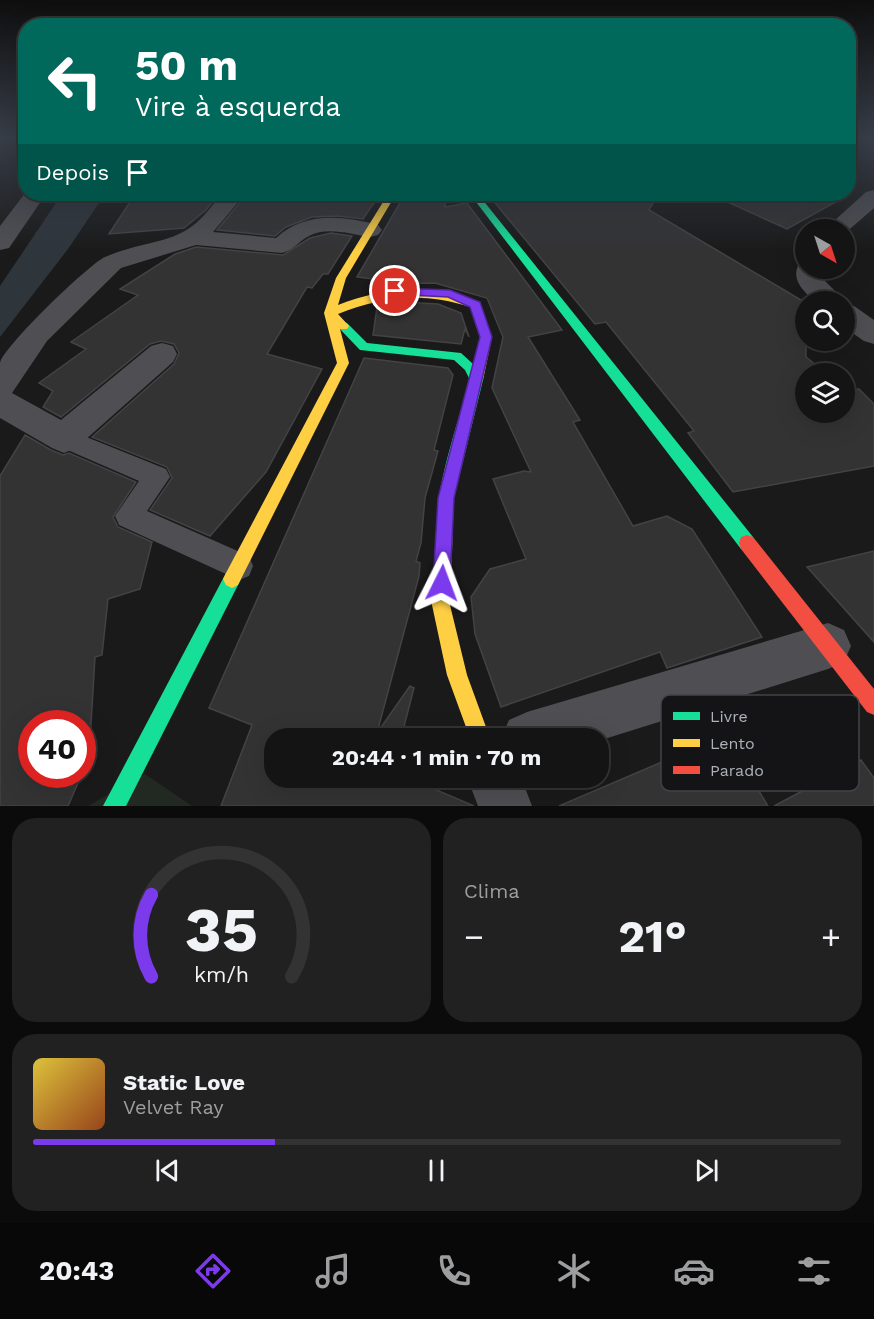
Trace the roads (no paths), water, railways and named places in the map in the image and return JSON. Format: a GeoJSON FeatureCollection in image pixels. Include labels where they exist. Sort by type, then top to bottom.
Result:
{"type":"FeatureCollection","features":[{"type":"Feature","properties":{"kind":"street"},"geometry":{"type":"LineString","coordinates":[[848,219],[874,196]]}},
{"type":"Feature","properties":{"kind":"street"},"geometry":{"type":"LineString","coordinates":[[0,243],[8,223],[28,201]]}},
{"type":"Feature","properties":{"kind":"street"},"geometry":{"type":"LineString","coordinates":[[195,238],[224,208],[227,201]]}},
{"type":"Feature","properties":{"kind":"street"},"geometry":{"type":"LineString","coordinates":[[114,806],[343,363],[330,313],[341,278],[388,201]]}},
{"type":"Feature","properties":{"kind":"street"},"geometry":{"type":"LineString","coordinates":[[479,201],[874,705]]}},
{"type":"Feature","properties":{"kind":"street"},"geometry":{"type":"LineString","coordinates":[[0,386],[37,334],[112,263],[195,238],[282,246],[295,231],[320,223],[370,230]]}},
{"type":"Feature","properties":{"kind":"street"},"geometry":{"type":"LineString","coordinates":[[810,279],[820,291]]}},
{"type":"Feature","properties":{"kind":"street"},"geometry":{"type":"LineString","coordinates":[[330,313],[361,298],[395,291],[450,294],[476,305],[486,337],[446,498],[441,604],[457,675],[476,728]]}},
{"type":"Feature","properties":{"kind":"street"},"geometry":{"type":"LineString","coordinates":[[330,313],[364,347],[457,356],[469,367],[477,380]]}},
{"type":"Feature","properties":{"kind":"street"},"geometry":{"type":"LineString","coordinates":[[855,321],[874,334]]}},
{"type":"Feature","properties":{"kind":"street"},"geometry":{"type":"LineString","coordinates":[[0,402],[64,438],[162,354]]}},
{"type":"Feature","properties":{"kind":"street"},"geometry":{"type":"LineString","coordinates":[[668,695],[828,646]]}},
{"type":"Feature","properties":{"kind":"street"},"geometry":{"type":"LineString","coordinates":[[560,728],[661,697]]}},
{"type":"Feature","properties":{"kind":"street"},"geometry":{"type":"LineString","coordinates":[[498,788],[504,806]]}},
{"type":"Feature","properties":{"kind":"lane"},"geometry":{"type":"LineString","coordinates":[[64,438],[157,477],[128,516],[239,566]]}}]}
